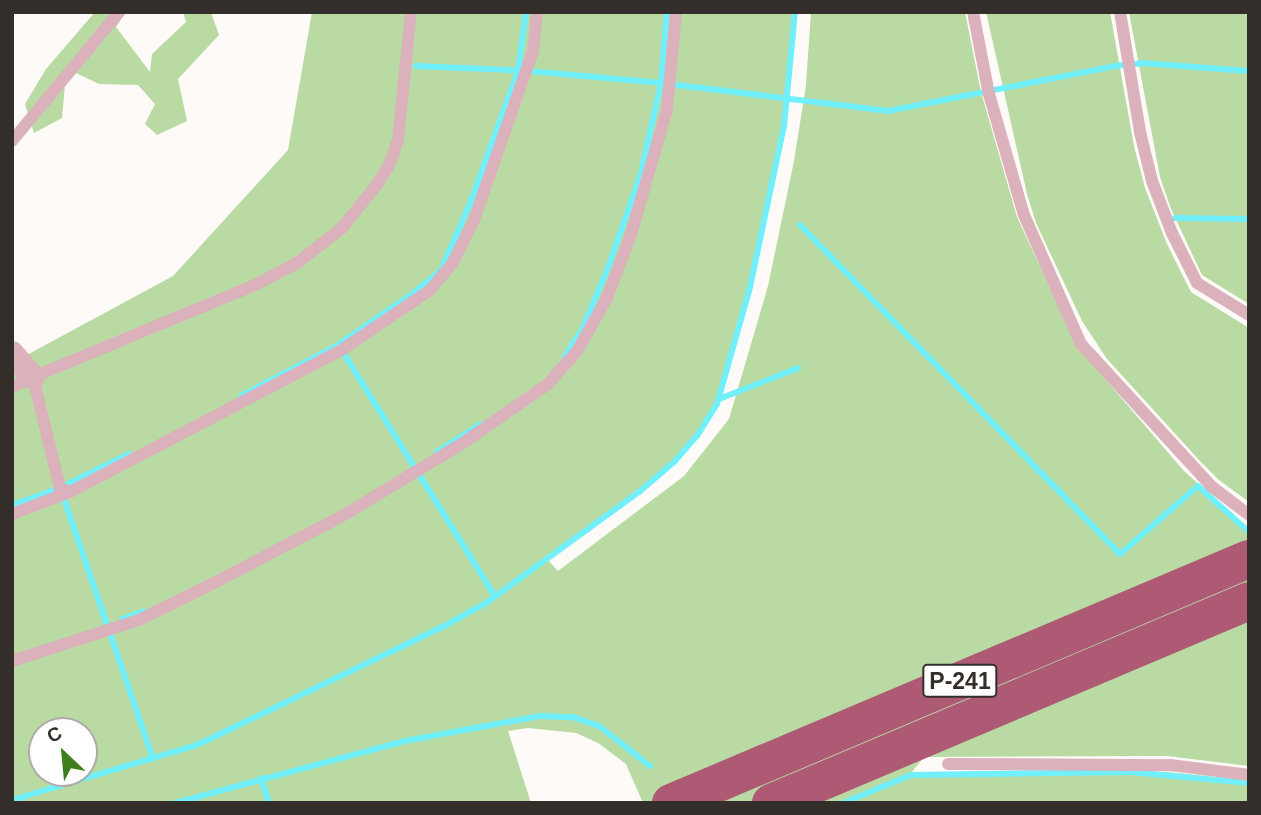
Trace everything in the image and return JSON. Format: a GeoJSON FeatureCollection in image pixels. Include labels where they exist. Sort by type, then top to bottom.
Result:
{"type":"FeatureCollection","features":[{"type":"Feature","properties":{"kind":"highway","name":"Р-241"},"geometry":{"type":"LineString","coordinates":[[671,803],[1249,558]]}},
{"type":"Feature","properties":{"kind":"highway","name":"Р-241"},"geometry":{"type":"LineString","coordinates":[[771,803],[1249,601]]}},
{"type":"Feature","properties":{"kind":"street"},"geometry":{"type":"LineString","coordinates":[[12,353],[23,382]]}},
{"type":"Feature","properties":{"kind":"lane"},"geometry":{"type":"LineString","coordinates":[[12,141],[119,12]]}},
{"type":"Feature","properties":{"kind":"lane"},"geometry":{"type":"LineString","coordinates":[[70,492],[60,488],[23,382],[257,284],[297,264],[342,228],[378,183],[390,163],[398,140],[411,12]]}},
{"type":"Feature","properties":{"kind":"lane"},"geometry":{"type":"LineString","coordinates":[[12,513],[70,492],[343,349],[430,290],[452,264],[474,220],[533,51],[537,12]]}},
{"type":"Feature","properties":{"kind":"lane"},"geometry":{"type":"LineString","coordinates":[[12,661],[139,620],[214,583],[346,514],[463,443],[548,384],[577,351],[601,308],[631,234],[667,109],[677,12]]}},
{"type":"Feature","properties":{"kind":"lane"},"geometry":{"type":"LineString","coordinates":[[973,12],[989,94],[1024,215],[1082,344],[1211,486],[1249,515]]}},
{"type":"Feature","properties":{"kind":"lane"},"geometry":{"type":"LineString","coordinates":[[1119,12],[1146,156],[1172,233],[1197,283],[1249,315]]}},
{"type":"Feature","properties":{"kind":"lane"},"geometry":{"type":"LineString","coordinates":[[948,764],[1170,765],[1249,775]]}},
{"type":"Feature","properties":{"kind":"green space"},"geometry":{"type":"Polygon","coordinates":[[[95,12],[126,12],[116,27],[150,72],[152,54],[186,22],[183,12],[211,12],[219,35],[178,79],[187,121],[157,135],[145,124],[155,104],[138,85],[99,84],[76,73],[65,84],[62,118],[34,133],[25,104],[46,69],[95,12]]]}},
{"type":"Feature","properties":{"kind":"green space"},"geometry":{"type":"Polygon","coordinates":[[[312,12],[797,12],[785,127],[751,286],[719,405],[698,437],[675,463],[548,560],[558,571],[684,476],[729,419],[768,286],[794,161],[806,85],[811,12],[965,12],[981,92],[1017,217],[1077,346],[1183,470],[1249,530],[1249,766],[1167,756],[924,757],[911,773],[1167,772],[1249,781],[1249,803],[643,803],[626,764],[598,743],[576,733],[528,728],[508,731],[531,803],[12,803],[12,363],[173,276],[288,150],[312,12]]]}},
{"type":"Feature","properties":{"kind":"green space"},"geometry":{"type":"Polygon","coordinates":[[[986,12],[1110,12],[1134,146],[1145,188],[1167,244],[1191,292],[1249,328],[1249,502],[1219,480],[1200,461],[1107,359],[1082,321],[1036,223],[986,12]]]}},
{"type":"Feature","properties":{"kind":"green space"},"geometry":{"type":"Polygon","coordinates":[[[1129,12],[1249,12],[1249,304],[1202,275],[1171,209],[1160,177],[1129,12]]]}},
{"type":"Feature","properties":{"kind":"waterway"},"geometry":{"type":"LineString","coordinates":[[241,396],[338,345],[411,295],[441,270],[471,201],[518,71],[526,12]]}},
{"type":"Feature","properties":{"kind":"waterway"},"geometry":{"type":"LineString","coordinates":[[565,356],[582,330],[609,265],[641,173],[661,83],[667,12]]}},
{"type":"Feature","properties":{"kind":"waterway"},"geometry":{"type":"LineString","coordinates":[[12,800],[197,745],[448,624],[486,603],[639,492],[674,462],[697,436],[717,404],[750,287],[784,126],[795,12]]}},
{"type":"Feature","properties":{"kind":"waterway"},"geometry":{"type":"LineString","coordinates":[[416,66],[529,71],[661,83],[888,111],[1142,63],[1249,71]]}},
{"type":"Feature","properties":{"kind":"waterway"},"geometry":{"type":"LineString","coordinates":[[1175,218],[1249,219]]}},
{"type":"Feature","properties":{"kind":"waterway"},"geometry":{"type":"LineString","coordinates":[[800,225],[1120,554],[1198,486],[1249,532]]}},
{"type":"Feature","properties":{"kind":"waterway"},"geometry":{"type":"LineString","coordinates":[[341,349],[495,596]]}},
{"type":"Feature","properties":{"kind":"waterway"},"geometry":{"type":"LineString","coordinates":[[719,399],[798,368]]}},
{"type":"Feature","properties":{"kind":"waterway"},"geometry":{"type":"LineString","coordinates":[[437,452],[481,424]]}},
{"type":"Feature","properties":{"kind":"waterway"},"geometry":{"type":"LineString","coordinates":[[12,505],[60,488],[129,454]]}},
{"type":"Feature","properties":{"kind":"waterway"},"geometry":{"type":"LineString","coordinates":[[62,493],[153,759]]}},
{"type":"Feature","properties":{"kind":"waterway"},"geometry":{"type":"LineString","coordinates":[[122,619],[145,611]]}},
{"type":"Feature","properties":{"kind":"waterway"},"geometry":{"type":"LineString","coordinates":[[175,803],[405,741],[540,716],[573,717],[599,726],[650,766]]}},
{"type":"Feature","properties":{"kind":"waterway"},"geometry":{"type":"LineString","coordinates":[[843,803],[911,775],[1130,772],[1249,783]]}},
{"type":"Feature","properties":{"kind":"waterway"},"geometry":{"type":"LineString","coordinates":[[261,778],[269,803]]}}]}
